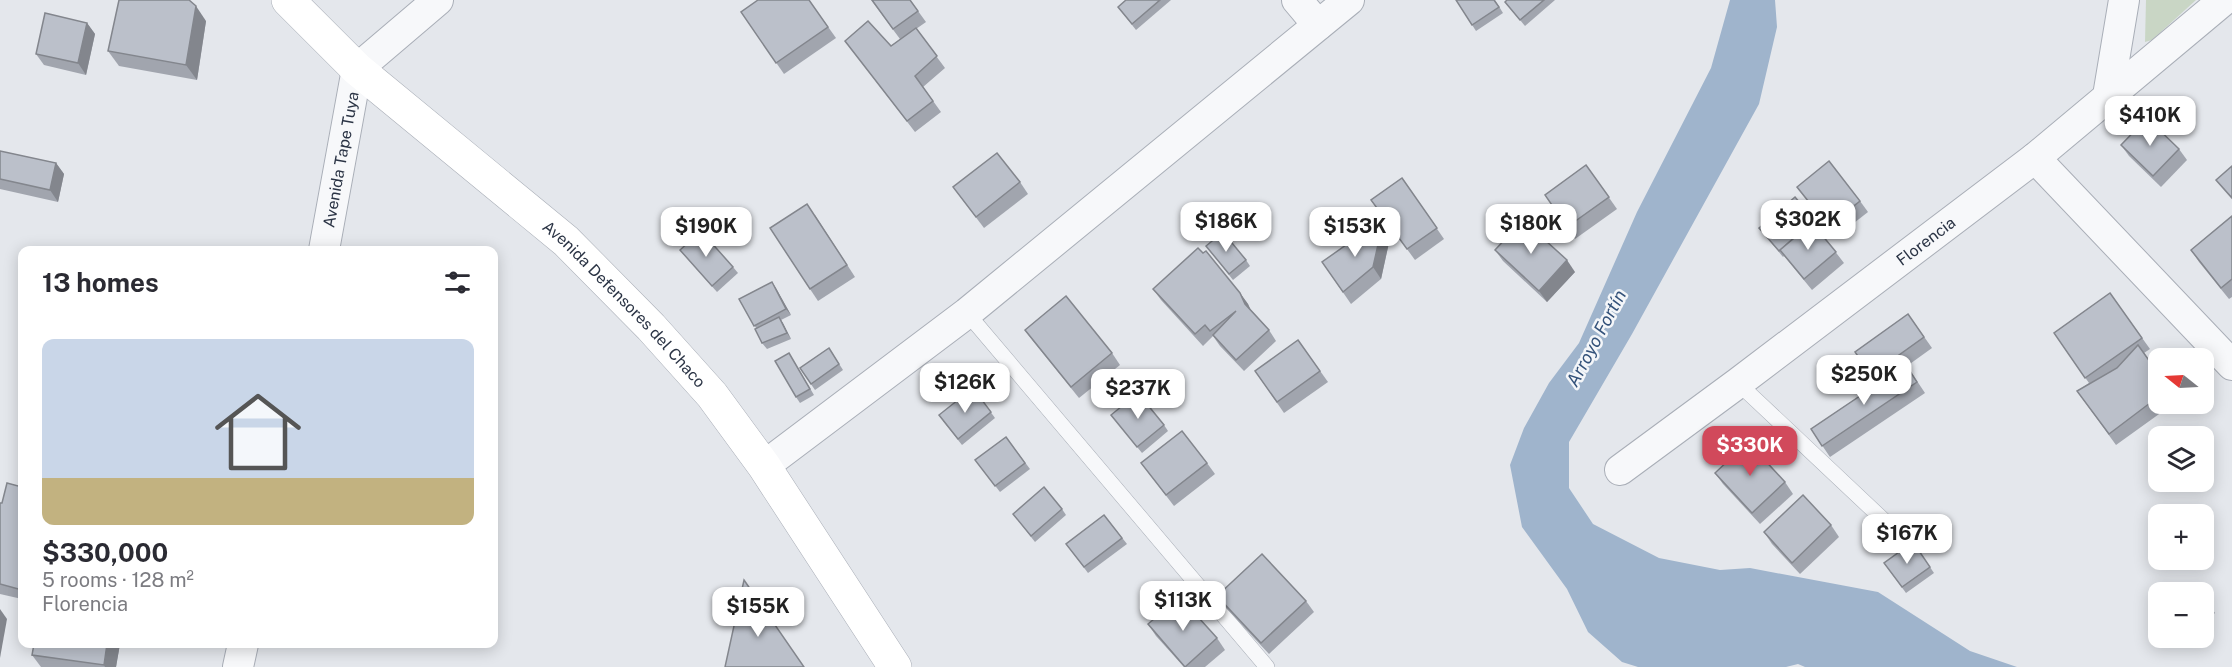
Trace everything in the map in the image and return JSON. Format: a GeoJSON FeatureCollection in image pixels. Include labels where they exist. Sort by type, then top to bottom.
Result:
{"type":"FeatureCollection","features":[{"type":"Feature","properties":{"kind":"main road","name":"Avenida Defensores del Chaco"},"geometry":{"type":"LineString","coordinates":[[288,0],[357,69],[566,241],[651,327],[712,395],[764,466],[895,667]]}},
{"type":"Feature","properties":{"kind":"street"},"geometry":{"type":"LineString","coordinates":[[357,69],[438,0]]}},
{"type":"Feature","properties":{"kind":"street"},"geometry":{"type":"LineString","coordinates":[[1297,0],[1318,25]]}},
{"type":"Feature","properties":{"kind":"street"},"geometry":{"type":"LineString","coordinates":[[764,466],[968,313],[1349,0]]}},
{"type":"Feature","properties":{"kind":"street"},"geometry":{"type":"LineString","coordinates":[[2109,96],[2124,0]]}},
{"type":"Feature","properties":{"kind":"street","name":"Florencia"},"geometry":{"type":"LineString","coordinates":[[1620,470],[2035,158],[2224,0]]}},
{"type":"Feature","properties":{"kind":"street","name":"Avenida Tape Tuya"},"geometry":{"type":"LineString","coordinates":[[325,246],[357,69]]}},
{"type":"Feature","properties":{"kind":"street"},"geometry":{"type":"LineString","coordinates":[[2035,158],[2232,365]]}},
{"type":"Feature","properties":{"kind":"street"},"geometry":{"type":"LineString","coordinates":[[238,667],[242,648]]}},
{"type":"Feature","properties":{"kind":"lane"},"geometry":{"type":"LineString","coordinates":[[968,313],[1266,667]]}},
{"type":"Feature","properties":{"kind":"lane"},"geometry":{"type":"LineString","coordinates":[[1738,383],[1893,529]]}},
{"type":"Feature","properties":{"kind":"green space"},"geometry":{"type":"Polygon","coordinates":[[[2146,0],[2196,0],[2152,40],[2145,42],[2146,0]]]}},
{"type":"Feature","properties":{"kind":"water","name":"Arroyo Fortín"},"geometry":{"type":"Polygon","coordinates":[[[1730,0],[1775,0],[1777,27],[1759,104],[1632,334],[1569,442],[1569,488],[1593,524],[1659,558],[1720,570],[1750,568],[1878,592],[1970,651],[2017,667],[1805,667],[1798,664],[1786,667],[1638,667],[1622,662],[1588,632],[1567,589],[1522,527],[1510,465],[1524,428],[1549,383],[1579,343],[1637,212],[1711,68],[1730,0]]]}},
{"type":"Feature","properties":{"kind":"building"},"geometry":{"type":"Polygon","coordinates":[[[119,0],[189,0],[196,6],[186,65],[108,51],[119,0]]]}},
{"type":"Feature","properties":{"kind":"building"},"geometry":{"type":"Polygon","coordinates":[[[758,0],[809,0],[828,27],[776,63],[741,12],[758,0]]]}},
{"type":"Feature","properties":{"kind":"building"},"geometry":{"type":"Polygon","coordinates":[[[872,0],[910,0],[918,11],[893,29],[872,0]]]}},
{"type":"Feature","properties":{"kind":"building"},"geometry":{"type":"Polygon","coordinates":[[[1126,0],[1160,0],[1132,24],[1118,7],[1126,0]]]}},
{"type":"Feature","properties":{"kind":"building"},"geometry":{"type":"Polygon","coordinates":[[[1456,0],[1494,0],[1499,7],[1472,25],[1456,0]]]}},
{"type":"Feature","properties":{"kind":"building"},"geometry":{"type":"Polygon","coordinates":[[[1507,0],[1544,0],[1520,20],[1505,2],[1507,0]]]}},
{"type":"Feature","properties":{"kind":"building"},"geometry":{"type":"Polygon","coordinates":[[[45,13],[87,23],[78,63],[36,54],[45,13]]]}},
{"type":"Feature","properties":{"kind":"building"},"geometry":{"type":"Polygon","coordinates":[[[868,21],[891,46],[916,28],[937,56],[915,76],[933,101],[907,121],[845,41],[868,21]]]}},
{"type":"Feature","properties":{"kind":"building"},"geometry":{"type":"Polygon","coordinates":[[[2147,118],[2179,149],[2153,176],[2121,145],[2147,118]]]}},
{"type":"Feature","properties":{"kind":"building"},"geometry":{"type":"Polygon","coordinates":[[[0,151],[56,163],[50,190],[0,179],[0,151]]]}},
{"type":"Feature","properties":{"kind":"building"},"geometry":{"type":"Polygon","coordinates":[[[997,153],[1020,182],[976,217],[953,187],[997,153]]]}},
{"type":"Feature","properties":{"kind":"building"},"geometry":{"type":"Polygon","coordinates":[[[1829,161],[1860,201],[1828,226],[1797,187],[1829,161]]]}},
{"type":"Feature","properties":{"kind":"building"},"geometry":{"type":"Polygon","coordinates":[[[1586,165],[1609,197],[1567,227],[1545,195],[1586,165]]]}},
{"type":"Feature","properties":{"kind":"building"},"geometry":{"type":"Polygon","coordinates":[[[2232,166],[2232,198],[2216,180],[2232,166]]]}},
{"type":"Feature","properties":{"kind":"building"},"geometry":{"type":"Polygon","coordinates":[[[1402,178],[1437,228],[1407,249],[1371,200],[1402,178]]]}},
{"type":"Feature","properties":{"kind":"building"},"geometry":{"type":"Polygon","coordinates":[[[1795,197],[1814,220],[1779,251],[1759,228],[1795,197]]]}},
{"type":"Feature","properties":{"kind":"building"},"geometry":{"type":"Polygon","coordinates":[[[807,204],[847,265],[810,289],[770,228],[807,204]]]}},
{"type":"Feature","properties":{"kind":"building"},"geometry":{"type":"Polygon","coordinates":[[[2232,216],[2232,279],[2221,288],[2191,250],[2232,216]]]}},
{"type":"Feature","properties":{"kind":"building"},"geometry":{"type":"Polygon","coordinates":[[[1384,218],[1373,267],[1343,292],[1322,262],[1384,218]]]}},
{"type":"Feature","properties":{"kind":"building"},"geometry":{"type":"Polygon","coordinates":[[[1523,220],[1567,260],[1539,291],[1495,250],[1523,220]]]}},
{"type":"Feature","properties":{"kind":"building"},"geometry":{"type":"Polygon","coordinates":[[[1812,223],[1836,252],[1804,279],[1780,250],[1812,223]]]}},
{"type":"Feature","properties":{"kind":"building"},"geometry":{"type":"Polygon","coordinates":[[[701,231],[733,267],[712,286],[680,250],[701,231]]]}},
{"type":"Feature","properties":{"kind":"building"},"geometry":{"type":"Polygon","coordinates":[[[1223,232],[1246,260],[1229,274],[1206,246],[1223,232]]]}},
{"type":"Feature","properties":{"kind":"building"},"geometry":{"type":"Polygon","coordinates":[[[1198,248],[1203,253],[1206,251],[1240,293],[1245,304],[1269,330],[1236,360],[1213,335],[1236,311],[1210,331],[1205,325],[1195,334],[1153,289],[1198,248]]]}},
{"type":"Feature","properties":{"kind":"building"},"geometry":{"type":"Polygon","coordinates":[[[772,282],[786,309],[754,326],[739,299],[772,282]]]}},
{"type":"Feature","properties":{"kind":"building"},"geometry":{"type":"Polygon","coordinates":[[[2110,293],[2142,338],[2085,378],[2054,333],[2110,293]]]}},
{"type":"Feature","properties":{"kind":"building"},"geometry":{"type":"Polygon","coordinates":[[[1066,296],[1112,353],[1071,387],[1025,330],[1066,296]]]}},
{"type":"Feature","properties":{"kind":"building"},"geometry":{"type":"Polygon","coordinates":[[[1908,314],[1924,337],[1871,375],[1855,352],[1908,314]]]}},
{"type":"Feature","properties":{"kind":"building"},"geometry":{"type":"Polygon","coordinates":[[[779,317],[787,333],[762,343],[755,329],[779,317]]]}},
{"type":"Feature","properties":{"kind":"building"},"geometry":{"type":"Polygon","coordinates":[[[1298,340],[1320,371],[1277,402],[1255,371],[1298,340]]]}},
{"type":"Feature","properties":{"kind":"building"},"geometry":{"type":"Polygon","coordinates":[[[2138,345],[2148,359],[2148,405],[2109,434],[2077,391],[2117,368],[2138,345]]]}},
{"type":"Feature","properties":{"kind":"building"},"geometry":{"type":"Polygon","coordinates":[[[829,348],[839,364],[811,384],[800,368],[829,348]]]}},
{"type":"Feature","properties":{"kind":"building"},"geometry":{"type":"Polygon","coordinates":[[[789,353],[810,389],[796,397],[775,361],[789,353]]]}},
{"type":"Feature","properties":{"kind":"building"},"geometry":{"type":"Polygon","coordinates":[[[1906,365],[1917,382],[1822,446],[1811,429],[1906,365]]]}},
{"type":"Feature","properties":{"kind":"building"},"geometry":{"type":"Polygon","coordinates":[[[973,388],[991,412],[958,439],[939,415],[973,388]]]}},
{"type":"Feature","properties":{"kind":"building"},"geometry":{"type":"Polygon","coordinates":[[[1138,393],[1164,425],[1137,447],[1111,415],[1138,393]]]}},
{"type":"Feature","properties":{"kind":"building"},"geometry":{"type":"Polygon","coordinates":[[[1182,431],[1207,463],[1166,495],[1141,463],[1182,431]]]}},
{"type":"Feature","properties":{"kind":"building"},"geometry":{"type":"Polygon","coordinates":[[[1006,437],[1025,463],[995,486],[975,460],[1006,437]]]}},
{"type":"Feature","properties":{"kind":"building"},"geometry":{"type":"Polygon","coordinates":[[[1748,442],[1785,482],[1752,513],[1715,473],[1748,442]]]}},
{"type":"Feature","properties":{"kind":"building"},"geometry":{"type":"Polygon","coordinates":[[[7,483],[18,486],[18,589],[0,584],[0,503],[2,503],[7,483]]]}},
{"type":"Feature","properties":{"kind":"building"},"geometry":{"type":"Polygon","coordinates":[[[1044,487],[1062,509],[1031,536],[1013,514],[1044,487]]]}},
{"type":"Feature","properties":{"kind":"building"},"geometry":{"type":"Polygon","coordinates":[[[1803,495],[1831,525],[1792,563],[1764,532],[1803,495]]]}},
{"type":"Feature","properties":{"kind":"building"},"geometry":{"type":"Polygon","coordinates":[[[1104,515],[1122,538],[1084,567],[1066,544],[1104,515]]]}},
{"type":"Feature","properties":{"kind":"building"},"geometry":{"type":"Polygon","coordinates":[[[1913,542],[1930,567],[1902,587],[1884,563],[1913,542]]]}},
{"type":"Feature","properties":{"kind":"building"},"geometry":{"type":"Polygon","coordinates":[[[1262,554],[1306,601],[1261,643],[1217,596],[1262,554]]]}},
{"type":"Feature","properties":{"kind":"building"},"geometry":{"type":"Polygon","coordinates":[[[744,580],[804,667],[725,667],[744,580]]]}},
{"type":"Feature","properties":{"kind":"building"},"geometry":{"type":"Polygon","coordinates":[[[1180,597],[1217,638],[1185,667],[1148,624],[1180,597]]]}},
{"type":"Feature","properties":{"kind":"building"},"geometry":{"type":"Polygon","coordinates":[[[33,648],[106,648],[104,665],[32,655],[33,648]]]}}]}
